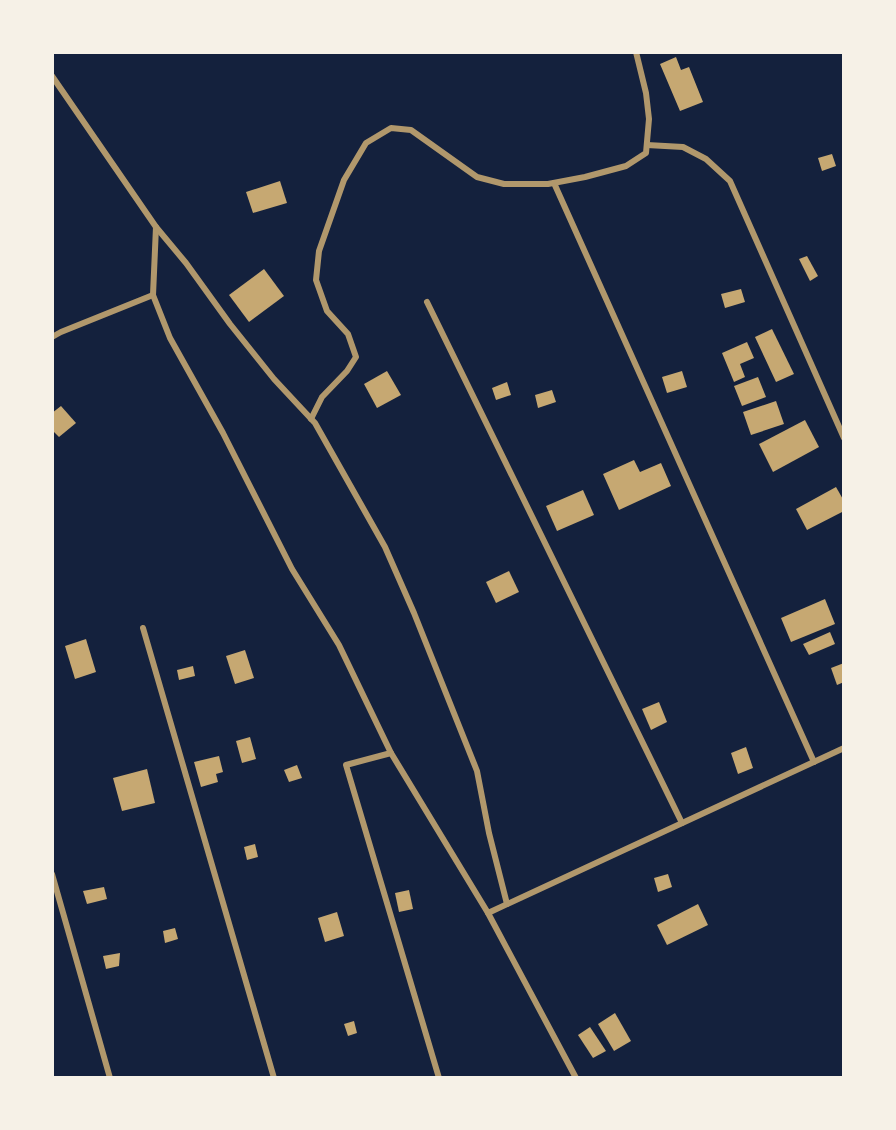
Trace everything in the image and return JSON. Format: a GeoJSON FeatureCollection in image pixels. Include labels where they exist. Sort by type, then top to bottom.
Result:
{"type":"FeatureCollection","features":[{"type":"Feature","properties":{"kind":"street"},"geometry":{"type":"LineString","coordinates":[[311,419],[322,397],[347,371],[356,357],[348,334],[327,310],[316,280],[319,252],[344,180],[366,142],[391,128],[411,130],[477,177],[504,184],[554,183],[626,166],[646,153],[647,145],[649,119],[646,93],[636,52]]}},
{"type":"Feature","properties":{"kind":"street"},"geometry":{"type":"LineString","coordinates":[[52,76],[156,227],[274,379],[315,423],[385,547],[477,771],[489,833],[507,904]]}},
{"type":"Feature","properties":{"kind":"street"},"geometry":{"type":"LineString","coordinates":[[647,145],[683,147],[706,159],[730,181],[843,438]]}},
{"type":"Feature","properties":{"kind":"street"},"geometry":{"type":"LineString","coordinates":[[554,183],[814,762]]}},
{"type":"Feature","properties":{"kind":"street"},"geometry":{"type":"LineString","coordinates":[[156,227],[153,295],[170,338],[223,433],[292,569],[339,645],[391,753],[488,913],[576,1077]]}},
{"type":"Feature","properties":{"kind":"street"},"geometry":{"type":"LineString","coordinates":[[52,337],[153,295]]}},
{"type":"Feature","properties":{"kind":"street"},"geometry":{"type":"LineString","coordinates":[[427,302],[682,823]]}},
{"type":"Feature","properties":{"kind":"street"},"geometry":{"type":"LineString","coordinates":[[143,628],[274,1077]]}},
{"type":"Feature","properties":{"kind":"street"},"geometry":{"type":"LineString","coordinates":[[488,913],[843,748]]}},
{"type":"Feature","properties":{"kind":"street"},"geometry":{"type":"LineString","coordinates":[[391,753],[346,765],[439,1077]]}},
{"type":"Feature","properties":{"kind":"street"},"geometry":{"type":"LineString","coordinates":[[52,874],[110,1077]]}},
{"type":"Feature","properties":{"kind":"building"},"geometry":{"type":"Polygon","coordinates":[[[676,57],[681,70],[689,67],[703,102],[680,111],[660,64],[676,57]]]}},
{"type":"Feature","properties":{"kind":"building"},"geometry":{"type":"Polygon","coordinates":[[[832,154],[836,166],[822,171],[818,158],[832,154]]]}},
{"type":"Feature","properties":{"kind":"building"},"geometry":{"type":"Polygon","coordinates":[[[280,181],[287,203],[253,213],[246,192],[280,181]]]}},
{"type":"Feature","properties":{"kind":"building"},"geometry":{"type":"Polygon","coordinates":[[[807,256],[818,276],[810,281],[799,259],[807,256]]]}},
{"type":"Feature","properties":{"kind":"building"},"geometry":{"type":"Polygon","coordinates":[[[264,269],[284,296],[249,322],[229,295],[264,269]]]}},
{"type":"Feature","properties":{"kind":"building"},"geometry":{"type":"Polygon","coordinates":[[[741,289],[745,302],[725,308],[721,294],[741,289]]]}},
{"type":"Feature","properties":{"kind":"building"},"geometry":{"type":"Polygon","coordinates":[[[772,329],[794,374],[776,382],[755,337],[772,329]]]}},
{"type":"Feature","properties":{"kind":"building"},"geometry":{"type":"Polygon","coordinates":[[[747,342],[754,358],[740,364],[745,377],[734,382],[722,353],[747,342]]]}},
{"type":"Feature","properties":{"kind":"building"},"geometry":{"type":"Polygon","coordinates":[[[387,371],[401,395],[377,408],[364,384],[387,371]]]}},
{"type":"Feature","properties":{"kind":"building"},"geometry":{"type":"Polygon","coordinates":[[[682,371],[687,387],[667,393],[662,377],[682,371]]]}},
{"type":"Feature","properties":{"kind":"building"},"geometry":{"type":"Polygon","coordinates":[[[758,377],[766,397],[742,406],[734,386],[758,377]]]}},
{"type":"Feature","properties":{"kind":"building"},"geometry":{"type":"Polygon","coordinates":[[[507,382],[511,395],[496,400],[492,388],[507,382]]]}},
{"type":"Feature","properties":{"kind":"building"},"geometry":{"type":"Polygon","coordinates":[[[552,390],[556,402],[538,408],[535,395],[552,390]]]}},
{"type":"Feature","properties":{"kind":"building"},"geometry":{"type":"Polygon","coordinates":[[[776,401],[784,424],[751,435],[743,412],[776,401]]]}},
{"type":"Feature","properties":{"kind":"building"},"geometry":{"type":"Polygon","coordinates":[[[61,406],[76,423],[59,437],[52,430],[52,413],[61,406]]]}},
{"type":"Feature","properties":{"kind":"building"},"geometry":{"type":"Polygon","coordinates":[[[805,420],[819,447],[773,472],[759,444],[805,420]]]}},
{"type":"Feature","properties":{"kind":"building"},"geometry":{"type":"Polygon","coordinates":[[[634,460],[640,472],[661,463],[671,486],[619,510],[603,474],[634,460]]]}},
{"type":"Feature","properties":{"kind":"building"},"geometry":{"type":"Polygon","coordinates":[[[836,487],[844,501],[844,511],[807,530],[796,509],[836,487]]]}},
{"type":"Feature","properties":{"kind":"building"},"geometry":{"type":"Polygon","coordinates":[[[583,490],[594,515],[557,531],[546,506],[583,490]]]}},
{"type":"Feature","properties":{"kind":"building"},"geometry":{"type":"Polygon","coordinates":[[[509,571],[519,592],[496,603],[486,582],[509,571]]]}},
{"type":"Feature","properties":{"kind":"building"},"geometry":{"type":"Polygon","coordinates":[[[825,599],[835,624],[791,642],[781,618],[825,599]]]}},
{"type":"Feature","properties":{"kind":"building"},"geometry":{"type":"Polygon","coordinates":[[[830,632],[835,644],[809,655],[803,644],[830,632]]]}},
{"type":"Feature","properties":{"kind":"building"},"geometry":{"type":"Polygon","coordinates":[[[86,639],[96,672],[75,679],[65,646],[86,639]]]}},
{"type":"Feature","properties":{"kind":"building"},"geometry":{"type":"Polygon","coordinates":[[[245,650],[254,678],[235,684],[226,656],[245,650]]]}},
{"type":"Feature","properties":{"kind":"building"},"geometry":{"type":"Polygon","coordinates":[[[844,663],[844,682],[837,685],[831,668],[844,663]]]}},
{"type":"Feature","properties":{"kind":"building"},"geometry":{"type":"Polygon","coordinates":[[[193,666],[195,676],[179,680],[177,670],[193,666]]]}},
{"type":"Feature","properties":{"kind":"building"},"geometry":{"type":"Polygon","coordinates":[[[659,702],[667,722],[651,730],[642,709],[659,702]]]}},
{"type":"Feature","properties":{"kind":"building"},"geometry":{"type":"Polygon","coordinates":[[[250,737],[256,759],[242,763],[236,741],[250,737]]]}},
{"type":"Feature","properties":{"kind":"building"},"geometry":{"type":"Polygon","coordinates":[[[746,747],[753,768],[738,774],[731,753],[746,747]]]}},
{"type":"Feature","properties":{"kind":"building"},"geometry":{"type":"Polygon","coordinates":[[[219,756],[223,772],[216,774],[218,782],[201,787],[194,762],[219,756]]]}},
{"type":"Feature","properties":{"kind":"building"},"geometry":{"type":"Polygon","coordinates":[[[297,765],[302,778],[289,782],[284,770],[297,765]]]}},
{"type":"Feature","properties":{"kind":"building"},"geometry":{"type":"Polygon","coordinates":[[[147,769],[155,803],[122,811],[113,778],[147,769]]]}},
{"type":"Feature","properties":{"kind":"building"},"geometry":{"type":"Polygon","coordinates":[[[255,844],[258,857],[247,860],[244,847],[255,844]]]}},
{"type":"Feature","properties":{"kind":"building"},"geometry":{"type":"Polygon","coordinates":[[[668,874],[672,887],[658,892],[654,878],[668,874]]]}},
{"type":"Feature","properties":{"kind":"building"},"geometry":{"type":"Polygon","coordinates":[[[104,887],[107,899],[87,904],[83,891],[104,887]]]}},
{"type":"Feature","properties":{"kind":"building"},"geometry":{"type":"Polygon","coordinates":[[[409,890],[413,909],[399,912],[395,893],[409,890]]]}},
{"type":"Feature","properties":{"kind":"building"},"geometry":{"type":"Polygon","coordinates":[[[698,904],[708,925],[667,945],[657,925],[698,904]]]}},
{"type":"Feature","properties":{"kind":"building"},"geometry":{"type":"Polygon","coordinates":[[[337,912],[344,936],[325,942],[318,918],[337,912]]]}},
{"type":"Feature","properties":{"kind":"building"},"geometry":{"type":"Polygon","coordinates":[[[175,928],[178,939],[165,943],[163,931],[175,928]]]}},
{"type":"Feature","properties":{"kind":"building"},"geometry":{"type":"Polygon","coordinates":[[[120,953],[119,966],[106,969],[103,956],[120,953]]]}},
{"type":"Feature","properties":{"kind":"building"},"geometry":{"type":"Polygon","coordinates":[[[615,1013],[631,1041],[614,1051],[598,1024],[615,1013]]]}},
{"type":"Feature","properties":{"kind":"building"},"geometry":{"type":"Polygon","coordinates":[[[354,1021],[357,1033],[348,1036],[344,1024],[354,1021]]]}},
{"type":"Feature","properties":{"kind":"building"},"geometry":{"type":"Polygon","coordinates":[[[590,1027],[606,1051],[593,1058],[578,1035],[590,1027]]]}}]}
